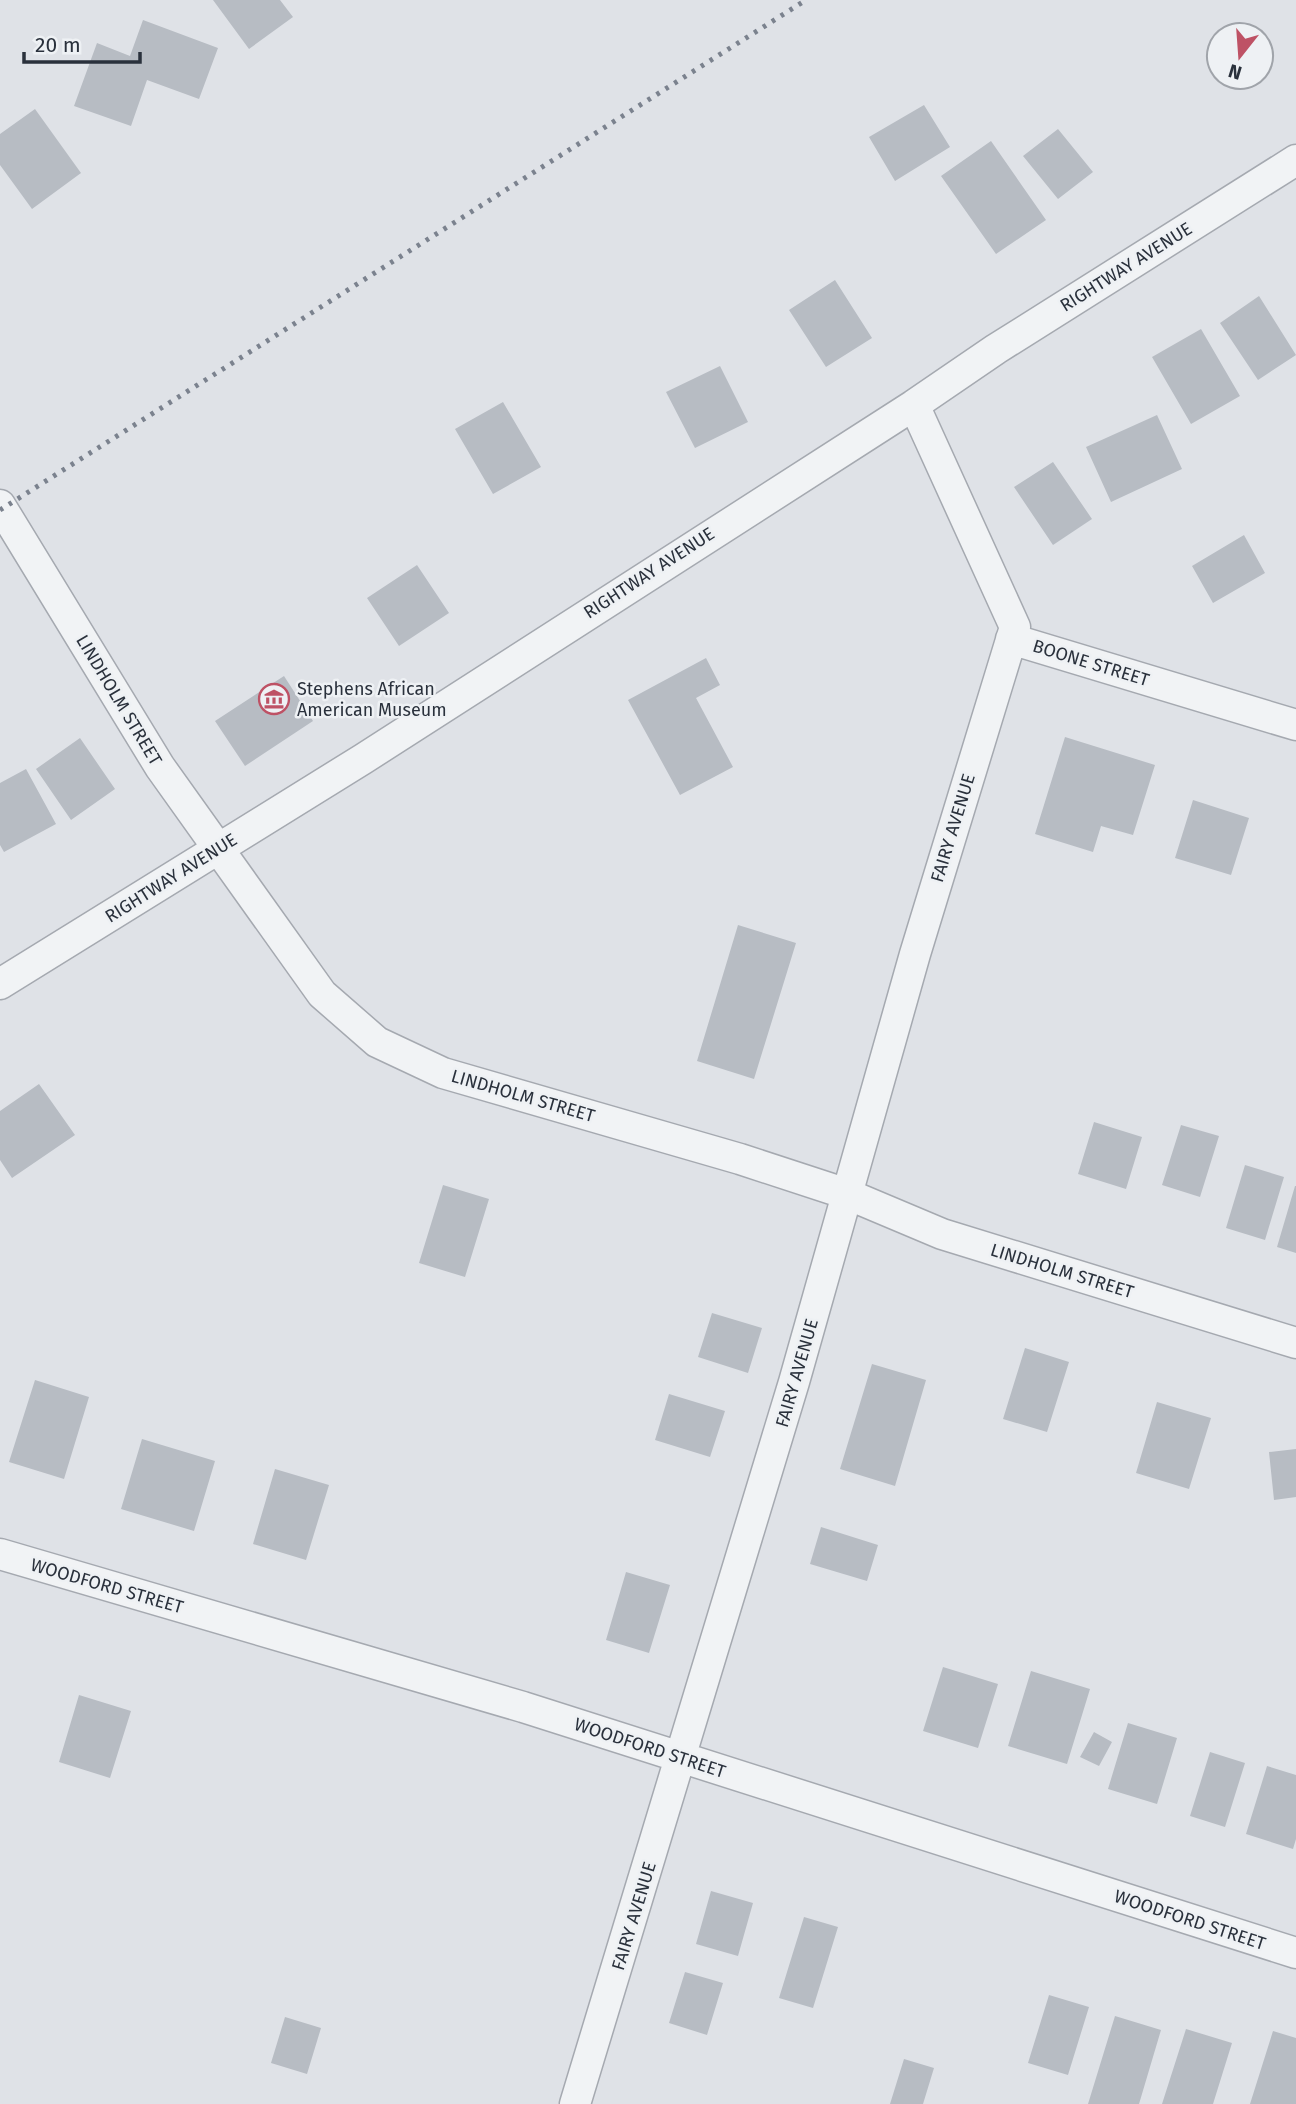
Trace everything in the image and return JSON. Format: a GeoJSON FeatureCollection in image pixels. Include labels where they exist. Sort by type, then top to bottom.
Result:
{"type":"FeatureCollection","features":[{"type":"Feature","properties":{"kind":"street","name":"RIGHTWAY AVENUE"},"geometry":{"type":"LineString","coordinates":[[0,984],[914,405],[996,348],[1296,160]]}},
{"type":"Feature","properties":{"kind":"street","name":"BOONE STREET"},"geometry":{"type":"LineString","coordinates":[[914,405],[1014,627],[1011,639],[1296,724]]}},
{"type":"Feature","properties":{"kind":"street","name":"LINDHOLM STREET"},"geometry":{"type":"LineString","coordinates":[[1,507],[160,767],[322,994],[377,1042],[409,1060],[443,1073],[740,1159],[847,1194],[942,1234],[1296,1343]]}},
{"type":"Feature","properties":{"kind":"street","name":"FAIRY AVENUE"},"geometry":{"type":"LineString","coordinates":[[575,2104],[682,1758],[915,954],[1011,639]]}},
{"type":"Feature","properties":{"kind":"street","name":"WOODFORD STREET"},"geometry":{"type":"LineString","coordinates":[[0,1555],[509,1703],[1296,1953]]}},
{"type":"Feature","properties":{"kind":"building"},"geometry":{"type":"Polygon","coordinates":[[[213,0],[280,0],[293,17],[249,49],[213,0]]]}},
{"type":"Feature","properties":{"kind":"building"},"geometry":{"type":"Polygon","coordinates":[[[143,20],[218,48],[199,99],[147,80],[131,126],[74,106],[97,43],[130,56],[143,20]]]}},
{"type":"Feature","properties":{"kind":"building"},"geometry":{"type":"Polygon","coordinates":[[[924,105],[950,147],[895,181],[869,137],[924,105]]]}},
{"type":"Feature","properties":{"kind":"building"},"geometry":{"type":"Polygon","coordinates":[[[35,109],[81,173],[32,209],[0,165],[0,134],[35,109]]]}},
{"type":"Feature","properties":{"kind":"building"},"geometry":{"type":"Polygon","coordinates":[[[1058,129],[1093,172],[1058,199],[1023,156],[1058,129]]]}},
{"type":"Feature","properties":{"kind":"building"},"geometry":{"type":"Polygon","coordinates":[[[991,141],[1046,220],[996,254],[941,176],[991,141]]]}},
{"type":"Feature","properties":{"kind":"building"},"geometry":{"type":"Polygon","coordinates":[[[835,280],[872,338],[826,367],[789,310],[835,280]]]}},
{"type":"Feature","properties":{"kind":"building"},"geometry":{"type":"Polygon","coordinates":[[[1259,296],[1296,355],[1258,380],[1220,323],[1259,296]]]}},
{"type":"Feature","properties":{"kind":"building"},"geometry":{"type":"Polygon","coordinates":[[[1201,329],[1240,396],[1191,424],[1152,357],[1201,329]]]}},
{"type":"Feature","properties":{"kind":"building"},"geometry":{"type":"Polygon","coordinates":[[[720,366],[748,422],[695,448],[666,392],[720,366]]]}},
{"type":"Feature","properties":{"kind":"building"},"geometry":{"type":"Polygon","coordinates":[[[503,402],[541,467],[493,494],[455,429],[503,402]]]}},
{"type":"Feature","properties":{"kind":"building"},"geometry":{"type":"Polygon","coordinates":[[[1157,415],[1182,469],[1111,502],[1086,447],[1157,415]]]}},
{"type":"Feature","properties":{"kind":"building"},"geometry":{"type":"Polygon","coordinates":[[[1053,462],[1092,519],[1053,545],[1014,487],[1053,462]]]}},
{"type":"Feature","properties":{"kind":"building"},"geometry":{"type":"Polygon","coordinates":[[[1244,535],[1265,573],[1213,603],[1192,566],[1244,535]]]}},
{"type":"Feature","properties":{"kind":"building"},"geometry":{"type":"Polygon","coordinates":[[[417,565],[449,613],[399,646],[367,598],[417,565]]]}},
{"type":"Feature","properties":{"kind":"building"},"geometry":{"type":"Polygon","coordinates":[[[706,658],[720,685],[696,698],[733,767],[680,795],[628,700],[706,658]]]}},
{"type":"Feature","properties":{"kind":"building","name":"Stephens African American Museum"},"geometry":{"type":"Polygon","coordinates":[[[284,676],[313,721],[245,766],[215,721],[284,676]]]}},
{"type":"Feature","properties":{"kind":"building"},"geometry":{"type":"Polygon","coordinates":[[[1065,737],[1155,765],[1133,835],[1101,826],[1093,852],[1035,834],[1065,737]]]}},
{"type":"Feature","properties":{"kind":"building"},"geometry":{"type":"Polygon","coordinates":[[[80,738],[115,789],[71,820],[36,769],[80,738]]]}},
{"type":"Feature","properties":{"kind":"building"},"geometry":{"type":"Polygon","coordinates":[[[26,769],[56,824],[4,852],[0,845],[0,783],[26,769]]]}},
{"type":"Feature","properties":{"kind":"building"},"geometry":{"type":"Polygon","coordinates":[[[1193,800],[1249,818],[1231,875],[1175,858],[1193,800]]]}},
{"type":"Feature","properties":{"kind":"building"},"geometry":{"type":"Polygon","coordinates":[[[738,925],[796,943],[754,1079],[697,1061],[738,925]]]}},
{"type":"Feature","properties":{"kind":"building"},"geometry":{"type":"Polygon","coordinates":[[[39,1084],[75,1135],[12,1178],[0,1160],[0,1111],[39,1084]]]}},
{"type":"Feature","properties":{"kind":"building"},"geometry":{"type":"Polygon","coordinates":[[[1094,1122],[1142,1137],[1126,1189],[1078,1174],[1094,1122]]]}},
{"type":"Feature","properties":{"kind":"building"},"geometry":{"type":"Polygon","coordinates":[[[1181,1125],[1219,1136],[1200,1197],[1162,1185],[1181,1125]]]}},
{"type":"Feature","properties":{"kind":"building"},"geometry":{"type":"Polygon","coordinates":[[[1245,1165],[1284,1177],[1265,1240],[1226,1228],[1245,1165]]]}},
{"type":"Feature","properties":{"kind":"building"},"geometry":{"type":"Polygon","coordinates":[[[443,1185],[489,1199],[465,1277],[419,1263],[443,1185]]]}},
{"type":"Feature","properties":{"kind":"building"},"geometry":{"type":"Polygon","coordinates":[[[1296,1186],[1296,1253],[1277,1247],[1296,1186]]]}},
{"type":"Feature","properties":{"kind":"building"},"geometry":{"type":"Polygon","coordinates":[[[712,1313],[762,1328],[748,1373],[698,1357],[712,1313]]]}},
{"type":"Feature","properties":{"kind":"building"},"geometry":{"type":"Polygon","coordinates":[[[1025,1348],[1069,1362],[1047,1432],[1003,1419],[1025,1348]]]}},
{"type":"Feature","properties":{"kind":"building"},"geometry":{"type":"Polygon","coordinates":[[[872,1364],[926,1380],[895,1486],[840,1469],[872,1364]]]}},
{"type":"Feature","properties":{"kind":"building"},"geometry":{"type":"Polygon","coordinates":[[[35,1380],[89,1397],[64,1479],[9,1462],[35,1380]]]}},
{"type":"Feature","properties":{"kind":"building"},"geometry":{"type":"Polygon","coordinates":[[[669,1394],[725,1411],[710,1457],[655,1440],[669,1394]]]}},
{"type":"Feature","properties":{"kind":"building"},"geometry":{"type":"Polygon","coordinates":[[[1157,1402],[1211,1418],[1189,1489],[1136,1473],[1157,1402]]]}},
{"type":"Feature","properties":{"kind":"building"},"geometry":{"type":"Polygon","coordinates":[[[142,1439],[215,1461],[194,1531],[121,1509],[142,1439]]]}},
{"type":"Feature","properties":{"kind":"building"},"geometry":{"type":"Polygon","coordinates":[[[1296,1449],[1296,1497],[1274,1500],[1269,1452],[1296,1449]]]}},
{"type":"Feature","properties":{"kind":"building"},"geometry":{"type":"Polygon","coordinates":[[[275,1469],[329,1485],[306,1560],[253,1544],[275,1469]]]}},
{"type":"Feature","properties":{"kind":"building"},"geometry":{"type":"Polygon","coordinates":[[[821,1527],[878,1545],[867,1581],[810,1564],[821,1527]]]}},
{"type":"Feature","properties":{"kind":"building"},"geometry":{"type":"Polygon","coordinates":[[[626,1572],[670,1585],[649,1653],[606,1640],[626,1572]]]}},
{"type":"Feature","properties":{"kind":"building"},"geometry":{"type":"Polygon","coordinates":[[[943,1667],[998,1684],[978,1748],[923,1731],[943,1667]]]}},
{"type":"Feature","properties":{"kind":"building"},"geometry":{"type":"Polygon","coordinates":[[[1031,1671],[1090,1689],[1067,1764],[1008,1746],[1031,1671]]]}},
{"type":"Feature","properties":{"kind":"building"},"geometry":{"type":"Polygon","coordinates":[[[79,1695],[131,1711],[110,1778],[59,1762],[79,1695]]]}},
{"type":"Feature","properties":{"kind":"building"},"geometry":{"type":"Polygon","coordinates":[[[1128,1723],[1177,1738],[1157,1804],[1108,1789],[1128,1723]]]}},
{"type":"Feature","properties":{"kind":"building"},"geometry":{"type":"Polygon","coordinates":[[[1094,1732],[1112,1742],[1099,1766],[1080,1757],[1094,1732]]]}},
{"type":"Feature","properties":{"kind":"building"},"geometry":{"type":"Polygon","coordinates":[[[1210,1752],[1245,1763],[1225,1827],[1190,1816],[1210,1752]]]}},
{"type":"Feature","properties":{"kind":"building"},"geometry":{"type":"Polygon","coordinates":[[[1267,1766],[1296,1775],[1296,1839],[1293,1849],[1246,1834],[1267,1766]]]}},
{"type":"Feature","properties":{"kind":"building"},"geometry":{"type":"Polygon","coordinates":[[[711,1891],[753,1903],[738,1956],[696,1944],[711,1891]]]}},
{"type":"Feature","properties":{"kind":"building"},"geometry":{"type":"Polygon","coordinates":[[[804,1917],[838,1927],[813,2008],[779,1998],[804,1917]]]}},
{"type":"Feature","properties":{"kind":"building"},"geometry":{"type":"Polygon","coordinates":[[[685,1972],[723,1983],[707,2035],[669,2023],[685,1972]]]}},
{"type":"Feature","properties":{"kind":"building"},"geometry":{"type":"Polygon","coordinates":[[[1049,1995],[1089,2007],[1068,2075],[1028,2063],[1049,1995]]]}},
{"type":"Feature","properties":{"kind":"building"},"geometry":{"type":"Polygon","coordinates":[[[1115,2016],[1161,2030],[1139,2104],[1088,2104],[1115,2016]]]}},
{"type":"Feature","properties":{"kind":"building"},"geometry":{"type":"Polygon","coordinates":[[[285,2017],[321,2028],[307,2074],[271,2063],[285,2017]]]}},
{"type":"Feature","properties":{"kind":"building"},"geometry":{"type":"Polygon","coordinates":[[[1186,2029],[1232,2043],[1213,2104],[1162,2104],[1186,2029]]]}},
{"type":"Feature","properties":{"kind":"building"},"geometry":{"type":"Polygon","coordinates":[[[1273,2031],[1296,2038],[1296,2104],[1250,2104],[1273,2031]]]}},
{"type":"Feature","properties":{"kind":"building"},"geometry":{"type":"Polygon","coordinates":[[[904,2059],[934,2068],[923,2104],[890,2104],[904,2059]]]}},
{"type":"Feature","properties":{"kind":"railway"},"geometry":{"type":"LineString","coordinates":[[0,510],[806,0]]}},
{"type":"Feature","properties":{"kind":"place","name":"Stephens African American Museum"},"geometry":{"type":"Point","coordinates":[274,699]}}]}
